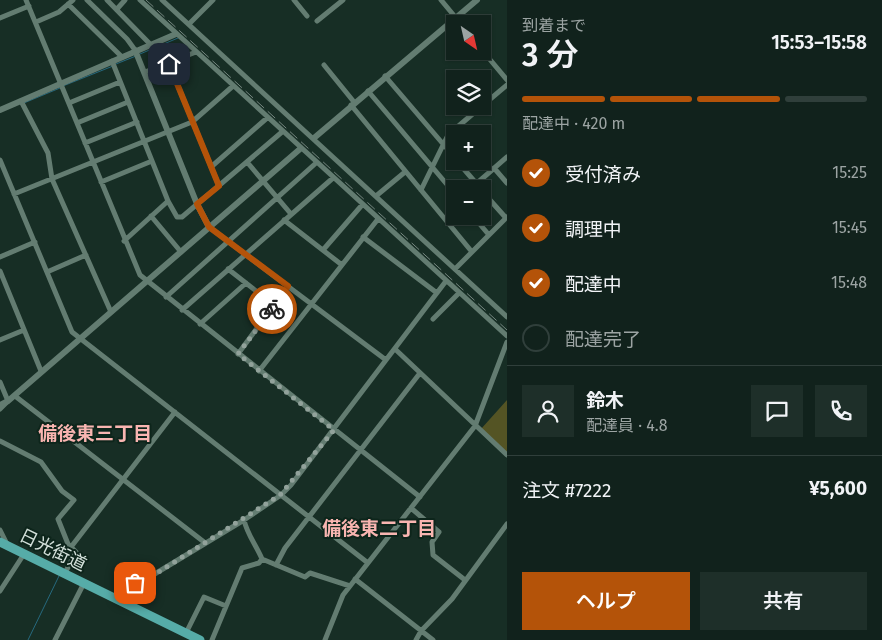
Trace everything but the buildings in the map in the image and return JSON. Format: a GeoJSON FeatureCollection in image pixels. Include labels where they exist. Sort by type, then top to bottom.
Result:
{"type":"FeatureCollection","features":[{"type":"Feature","properties":{"kind":"highway","name":"日光街道"},"geometry":{"type":"LineString","coordinates":[[3,543],[200,640]]}},
{"type":"Feature","properties":{"kind":"street"},"geometry":{"type":"LineString","coordinates":[[87,0],[127,39],[135,50],[146,72],[197,204],[209,227],[386,360]]}},
{"type":"Feature","properties":{"kind":"street"},"geometry":{"type":"LineString","coordinates":[[107,0],[150,44]]}},
{"type":"Feature","properties":{"kind":"street"},"geometry":{"type":"LineString","coordinates":[[117,9],[124,0]]}},
{"type":"Feature","properties":{"kind":"street"},"geometry":{"type":"LineString","coordinates":[[140,0],[300,149],[507,336]]}},
{"type":"Feature","properties":{"kind":"street"},"geometry":{"type":"LineString","coordinates":[[162,0],[507,317]]}},
{"type":"Feature","properties":{"kind":"street"},"geometry":{"type":"LineString","coordinates":[[189,24],[213,0]]}},
{"type":"Feature","properties":{"kind":"street"},"geometry":{"type":"LineString","coordinates":[[294,0],[307,16]]}},
{"type":"Feature","properties":{"kind":"street"},"geometry":{"type":"LineString","coordinates":[[317,21],[343,0]]}},
{"type":"Feature","properties":{"kind":"street"},"geometry":{"type":"LineString","coordinates":[[441,0],[454,15]]}},
{"type":"Feature","properties":{"kind":"street"},"geometry":{"type":"LineString","coordinates":[[460,15],[477,0]]}},
{"type":"Feature","properties":{"kind":"street"},"geometry":{"type":"LineString","coordinates":[[36,22],[59,12],[71,2],[122,57]]}},
{"type":"Feature","properties":{"kind":"street"},"geometry":{"type":"LineString","coordinates":[[0,18],[28,3],[124,241],[140,274],[146,282],[420,497]]}},
{"type":"Feature","properties":{"kind":"street"},"geometry":{"type":"LineString","coordinates":[[314,138],[446,26]]}},
{"type":"Feature","properties":{"kind":"street"},"geometry":{"type":"LineString","coordinates":[[0,110],[135,50],[176,34]]}},
{"type":"Feature","properties":{"kind":"street"},"geometry":{"type":"LineString","coordinates":[[146,72],[196,52]]}},
{"type":"Feature","properties":{"kind":"street"},"geometry":{"type":"LineString","coordinates":[[490,60],[507,80]]}},
{"type":"Feature","properties":{"kind":"street"},"geometry":{"type":"LineString","coordinates":[[112,61],[168,201],[177,217],[182,217],[282,132]]}},
{"type":"Feature","properties":{"kind":"street"},"geometry":{"type":"LineString","coordinates":[[169,64],[219,186]]}},
{"type":"Feature","properties":{"kind":"street"},"geometry":{"type":"LineString","coordinates":[[324,65],[420,190],[472,252]]}},
{"type":"Feature","properties":{"kind":"street"},"geometry":{"type":"LineString","coordinates":[[385,76],[446,148]]}},
{"type":"Feature","properties":{"kind":"street"},"geometry":{"type":"LineString","coordinates":[[69,103],[120,82]]}},
{"type":"Feature","properties":{"kind":"street"},"geometry":{"type":"LineString","coordinates":[[14,194],[192,122],[233,86]]}},
{"type":"Feature","properties":{"kind":"street"},"geometry":{"type":"LineString","coordinates":[[491,99],[507,86]]}},
{"type":"Feature","properties":{"kind":"street"},"geometry":{"type":"LineString","coordinates":[[368,91],[446,183]]}},
{"type":"Feature","properties":{"kind":"street"},"geometry":{"type":"LineString","coordinates":[[21,100],[48,154],[52,179],[111,312]]}},
{"type":"Feature","properties":{"kind":"street"},"geometry":{"type":"LineString","coordinates":[[77,123],[128,102]]}},
{"type":"Feature","properties":{"kind":"street"},"geometry":{"type":"LineString","coordinates":[[420,190],[443,144],[454,130],[472,115]]}},
{"type":"Feature","properties":{"kind":"street"},"geometry":{"type":"LineString","coordinates":[[211,167],[267,118]]}},
{"type":"Feature","properties":{"kind":"street"},"geometry":{"type":"LineString","coordinates":[[85,143],[137,122]]}},
{"type":"Feature","properties":{"kind":"street"},"geometry":{"type":"LineString","coordinates":[[0,405],[15,396],[41,371],[300,149]]}},
{"type":"Feature","properties":{"kind":"street"},"geometry":{"type":"LineString","coordinates":[[480,180],[507,157]]}},
{"type":"Feature","properties":{"kind":"street"},"geometry":{"type":"LineString","coordinates":[[0,160],[72,332],[368,563]]}},
{"type":"Feature","properties":{"kind":"street"},"geometry":{"type":"LineString","coordinates":[[101,182],[152,161]]}},
{"type":"Feature","properties":{"kind":"street"},"geometry":{"type":"LineString","coordinates":[[247,162],[291,214]]}},
{"type":"Feature","properties":{"kind":"street"},"geometry":{"type":"LineString","coordinates":[[166,297],[316,163]]}},
{"type":"Feature","properties":{"kind":"street"},"geometry":{"type":"LineString","coordinates":[[494,168],[507,183]]}},
{"type":"Feature","properties":{"kind":"street"},"geometry":{"type":"LineString","coordinates":[[465,170],[473,180]]}},
{"type":"Feature","properties":{"kind":"street"},"geometry":{"type":"LineString","coordinates":[[376,196],[406,172]]}},
{"type":"Feature","properties":{"kind":"street"},"geometry":{"type":"LineString","coordinates":[[182,310],[332,178]]}},
{"type":"Feature","properties":{"kind":"street"},"geometry":{"type":"LineString","coordinates":[[455,269],[506,217],[491,200]]}},
{"type":"Feature","properties":{"kind":"street"},"geometry":{"type":"LineString","coordinates":[[124,241],[168,201]]}},
{"type":"Feature","properties":{"kind":"street"},"geometry":{"type":"LineString","coordinates":[[323,250],[362,205]]}},
{"type":"Feature","properties":{"kind":"street"},"geometry":{"type":"LineString","coordinates":[[151,216],[181,252]]}},
{"type":"Feature","properties":{"kind":"street"},"geometry":{"type":"LineString","coordinates":[[259,371],[378,219]]}},
{"type":"Feature","properties":{"kind":"street"},"geometry":{"type":"LineString","coordinates":[[284,220],[342,265]]}},
{"type":"Feature","properties":{"kind":"street"},"geometry":{"type":"LineString","coordinates":[[481,225],[489,235]]}},
{"type":"Feature","properties":{"kind":"street"},"geometry":{"type":"LineString","coordinates":[[363,238],[437,293]]}},
{"type":"Feature","properties":{"kind":"street"},"geometry":{"type":"LineString","coordinates":[[0,257],[35,242]]}},
{"type":"Feature","properties":{"kind":"street"},"geometry":{"type":"LineString","coordinates":[[47,272],[86,255]]}},
{"type":"Feature","properties":{"kind":"street"},"geometry":{"type":"LineString","coordinates":[[228,269],[274,305]]}},
{"type":"Feature","properties":{"kind":"street"},"geometry":{"type":"LineString","coordinates":[[0,271],[41,371]]}},
{"type":"Feature","properties":{"kind":"street"},"geometry":{"type":"LineString","coordinates":[[116,599],[135,583],[154,575],[204,542],[244,520],[280,495],[334,430],[446,281]]}},
{"type":"Feature","properties":{"kind":"street"},"geometry":{"type":"LineString","coordinates":[[200,324],[246,283]]}},
{"type":"Feature","properties":{"kind":"street"},"geometry":{"type":"LineString","coordinates":[[238,354],[288,286]]}},
{"type":"Feature","properties":{"kind":"street"},"geometry":{"type":"LineString","coordinates":[[434,319],[459,293]]}},
{"type":"Feature","properties":{"kind":"street"},"geometry":{"type":"LineString","coordinates":[[0,340],[24,330]]}},
{"type":"Feature","properties":{"kind":"street"},"geometry":{"type":"LineString","coordinates":[[325,640],[343,595],[475,426],[507,342]]}},
{"type":"Feature","properties":{"kind":"street"},"geometry":{"type":"LineString","coordinates":[[395,349],[507,454]]}},
{"type":"Feature","properties":{"kind":"street"},"geometry":{"type":"LineString","coordinates":[[276,565],[285,548],[420,373]]}},
{"type":"Feature","properties":{"kind":"street"},"geometry":{"type":"LineString","coordinates":[[0,382],[8,401]]}},
{"type":"Feature","properties":{"kind":"street"},"geometry":{"type":"LineString","coordinates":[[15,396],[204,542]]}},
{"type":"Feature","properties":{"kind":"street"},"geometry":{"type":"LineString","coordinates":[[0,409],[8,401]]}},
{"type":"Feature","properties":{"kind":"street"},"geometry":{"type":"LineString","coordinates":[[71,547],[175,412]]}},
{"type":"Feature","properties":{"kind":"street"},"geometry":{"type":"LineString","coordinates":[[0,441],[41,462],[62,491],[74,500],[58,519],[71,547],[76,552],[61,571]]}},
{"type":"Feature","properties":{"kind":"street"},"geometry":{"type":"LineString","coordinates":[[411,508],[440,532],[432,542],[433,555],[465,580]]}},
{"type":"Feature","properties":{"kind":"street"},"geometry":{"type":"LineString","coordinates":[[244,520],[246,532],[253,539],[262,559],[305,577],[310,573],[350,586]]}},
{"type":"Feature","properties":{"kind":"street"},"geometry":{"type":"LineString","coordinates":[[416,640],[421,631],[452,599],[507,524]]}},
{"type":"Feature","properties":{"kind":"street"},"geometry":{"type":"LineString","coordinates":[[0,530],[3,543]]}},
{"type":"Feature","properties":{"kind":"street"},"geometry":{"type":"LineString","coordinates":[[0,591],[24,554]]}},
{"type":"Feature","properties":{"kind":"street"},"geometry":{"type":"LineString","coordinates":[[212,640],[242,568],[259,563],[262,559]]}},
{"type":"Feature","properties":{"kind":"street"},"geometry":{"type":"LineString","coordinates":[[355,579],[433,640]]}},
{"type":"Feature","properties":{"kind":"street"},"geometry":{"type":"LineString","coordinates":[[55,640],[84,582]]}},
{"type":"Feature","properties":{"kind":"street"},"geometry":{"type":"LineString","coordinates":[[186,633],[204,597],[226,606]]}},
{"type":"Feature","properties":{"kind":"shaded area"},"geometry":{"type":"Polygon","coordinates":[[[507,400],[507,453],[481,429],[507,400]]]}},
{"type":"Feature","properties":{"kind":"waterway"},"geometry":{"type":"LineString","coordinates":[[140,54],[178,38]]}},
{"type":"Feature","properties":{"kind":"waterway"},"geometry":{"type":"LineString","coordinates":[[116,64],[136,56]]}},
{"type":"Feature","properties":{"kind":"waterway"},"geometry":{"type":"LineString","coordinates":[[63,86],[113,66]]}},
{"type":"Feature","properties":{"kind":"waterway"},"geometry":{"type":"LineString","coordinates":[[24,103],[60,88]]}},
{"type":"Feature","properties":{"kind":"waterway"},"geometry":{"type":"LineString","coordinates":[[28,640],[59,576]]}},
{"type":"Feature","properties":{"kind":"railway"},"geometry":{"type":"LineString","coordinates":[[146,0],[507,330]]}},
{"type":"Feature","properties":{"kind":"way so far"},"geometry":{"type":"LineString","coordinates":[[135,583],[154,575],[204,542],[244,520],[280,495],[291,485],[334,430],[238,354],[272,309]]}},
{"type":"Feature","properties":{"kind":"district","name":"備後東三丁目"},"geometry":{"type":"Point","coordinates":[95,433]}},
{"type":"Feature","properties":{"kind":"district","name":"備後東二丁目"},"geometry":{"type":"Point","coordinates":[379,528]}},
{"type":"Feature","properties":{"kind":"route"},"geometry":{"type":"LineString","coordinates":[[169,64],[219,186],[197,204],[209,227],[288,286],[272,309]]}}]}
